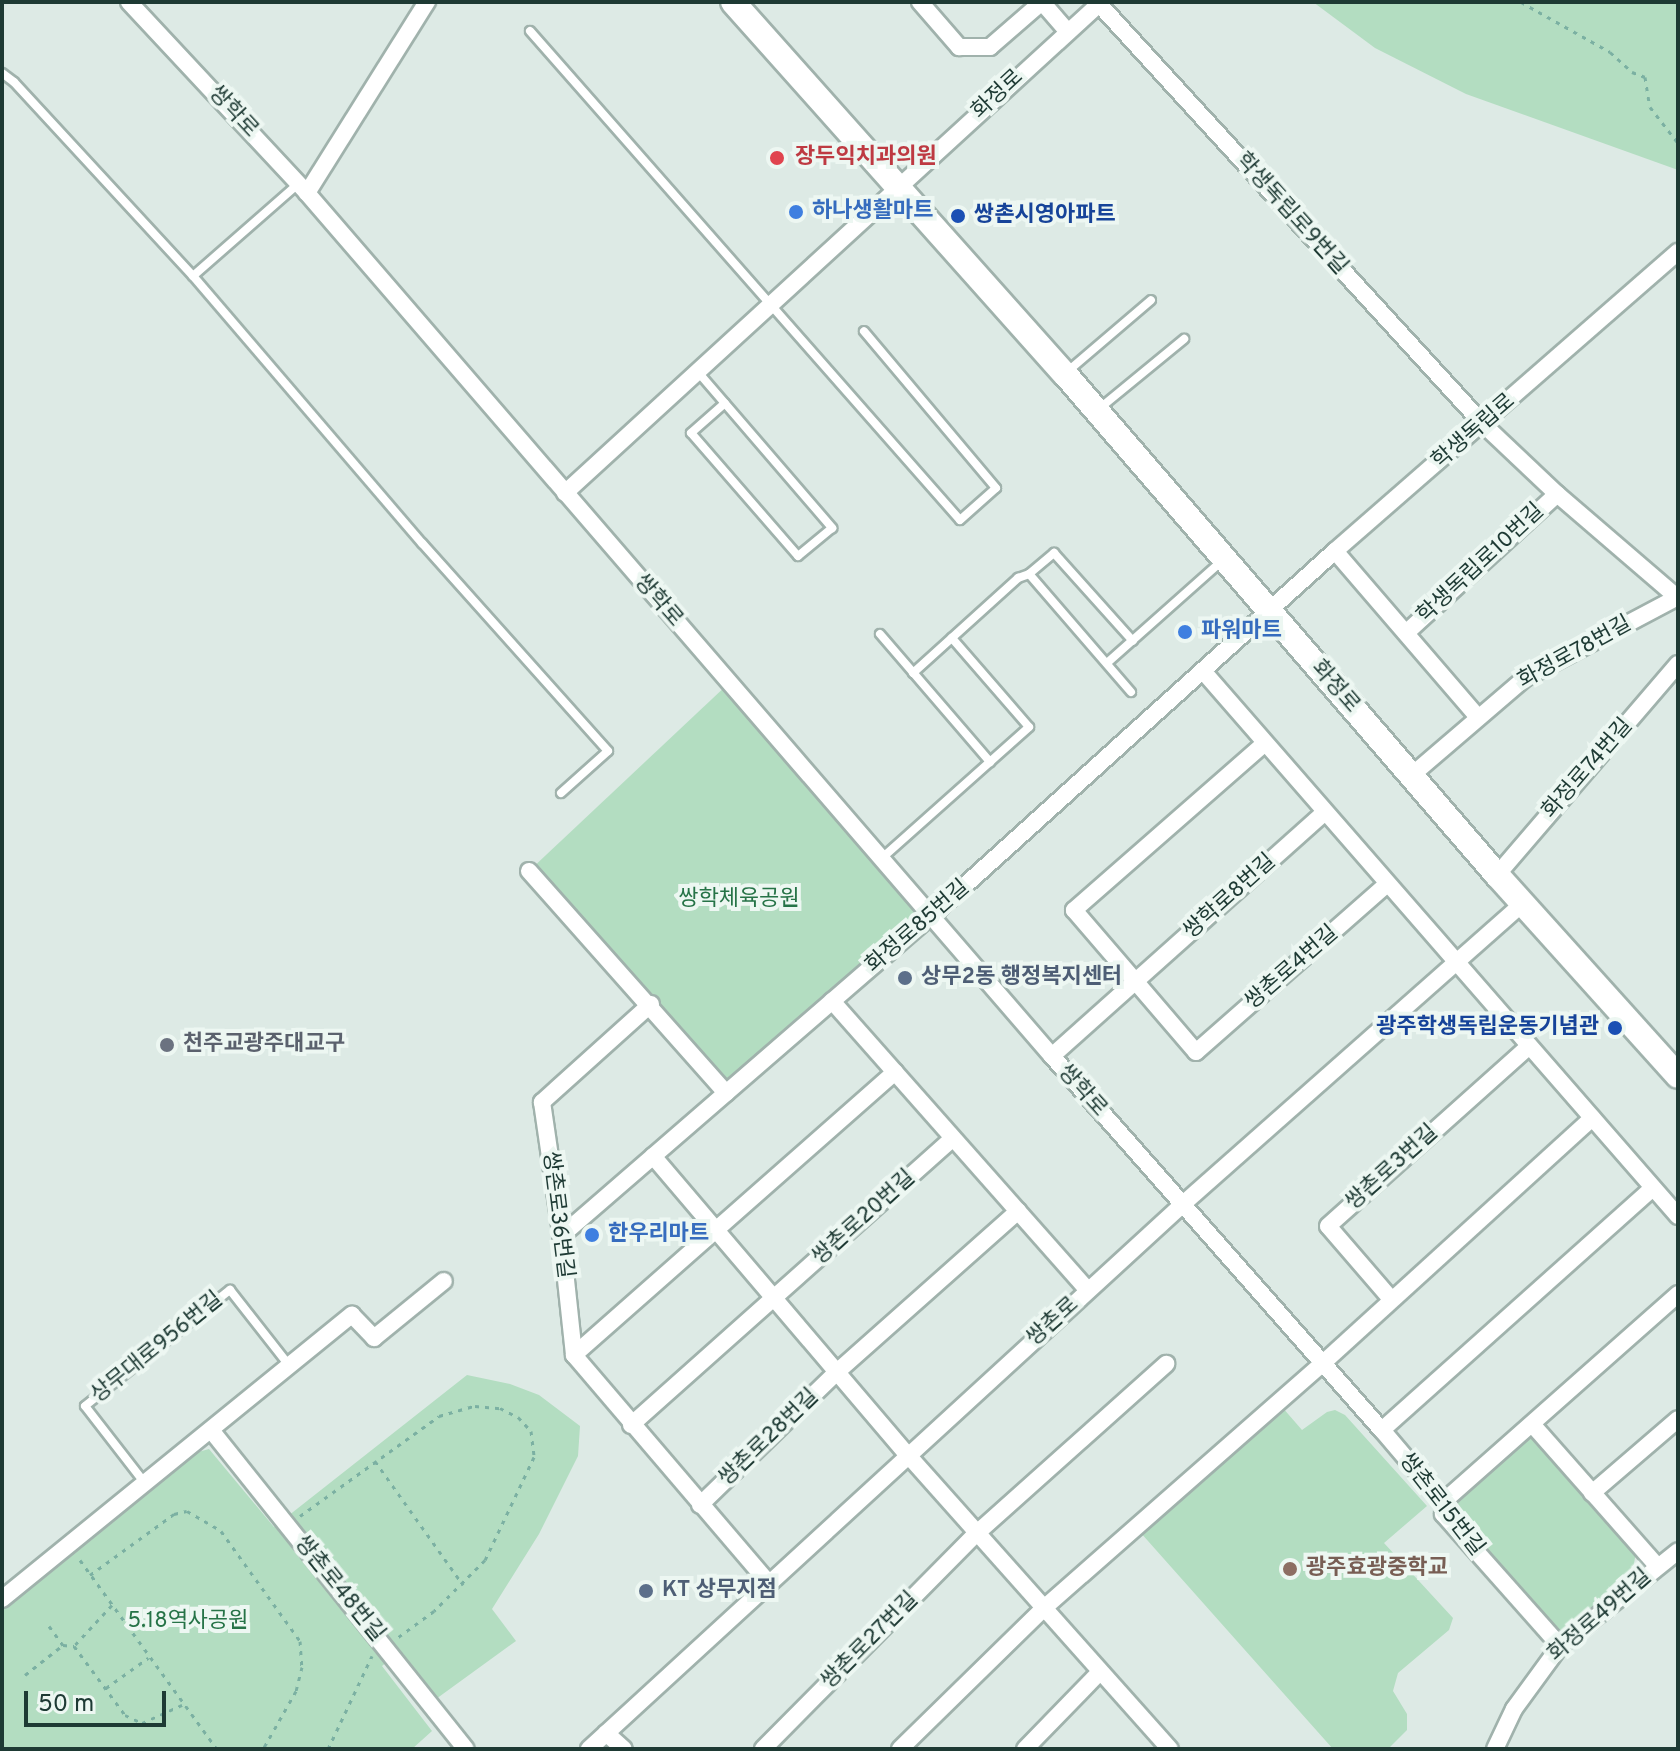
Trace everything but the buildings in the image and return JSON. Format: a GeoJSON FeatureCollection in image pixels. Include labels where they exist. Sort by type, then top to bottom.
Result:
{"type":"FeatureCollection","features":[{"type":"Feature","properties":{"kind":"street","name":"쌍학로"},"geometry":{"type":"LineString","coordinates":[[129,2],[302,188],[1183,1204]]}},
{"type":"Feature","properties":{"kind":"street"},"geometry":{"type":"LineString","coordinates":[[302,188],[427,2]]}},
{"type":"Feature","properties":{"kind":"street","name":"화정로"},"geometry":{"type":"LineString","coordinates":[[733,2],[1065,374],[1497,875],[1678,1076]]}},
{"type":"Feature","properties":{"kind":"street"},"geometry":{"type":"LineString","coordinates":[[920,2],[959,47],[990,47],[1042,2],[1067,31]]}},
{"type":"Feature","properties":{"kind":"street","name":"화정로"},"geometry":{"type":"LineString","coordinates":[[899,187],[1099,4]]}},
{"type":"Feature","properties":{"kind":"street","name":"학생독립로9번길"},"geometry":{"type":"LineString","coordinates":[[1099,4],[1484,425]]}},
{"type":"Feature","properties":{"kind":"street"},"geometry":{"type":"LineString","coordinates":[[565,493],[899,187]]}},
{"type":"Feature","properties":{"kind":"street","name":"학생독립로"},"geometry":{"type":"LineString","coordinates":[[1269,612],[1678,252]]}},
{"type":"Feature","properties":{"kind":"street","name":"학생독립로10번길"},"geometry":{"type":"LineString","coordinates":[[1484,425],[1557,494],[1678,597]]}},
{"type":"Feature","properties":{"kind":"street","name":"학생독립로10번길"},"geometry":{"type":"LineString","coordinates":[[1406,633],[1557,494]]}},
{"type":"Feature","properties":{"kind":"street"},"geometry":{"type":"LineString","coordinates":[[1335,551],[1478,717]]}},
{"type":"Feature","properties":{"kind":"street","name":"화정로78번길"},"geometry":{"type":"LineString","coordinates":[[1412,775],[1525,678],[1678,597]]}},
{"type":"Feature","properties":{"kind":"street","name":"화정로85번길"},"geometry":{"type":"LineString","coordinates":[[561,1236],[931,916],[1269,612]]}},
{"type":"Feature","properties":{"kind":"street","name":"화정로74번길"},"geometry":{"type":"LineString","coordinates":[[1497,875],[1678,664]]}},
{"type":"Feature","properties":{"kind":"street"},"geometry":{"type":"LineString","coordinates":[[1203,671],[1678,1216]]}},
{"type":"Feature","properties":{"kind":"street"},"geometry":{"type":"LineString","coordinates":[[1136,982],[1074,910],[1265,743]]}},
{"type":"Feature","properties":{"kind":"street","name":"쌍학로8번길"},"geometry":{"type":"LineString","coordinates":[[1052,1056],[1325,812]]}},
{"type":"Feature","properties":{"kind":"street"},"geometry":{"type":"LineString","coordinates":[[529,871],[651,1004],[726,1093]]}},
{"type":"Feature","properties":{"kind":"street","name":"쌍촌로4번길"},"geometry":{"type":"LineString","coordinates":[[1136,982],[1196,1052],[1387,884]]}},
{"type":"Feature","properties":{"kind":"street","name":"쌍촌로"},"geometry":{"type":"LineString","coordinates":[[589,1749],[1088,1290],[1523,903]]}},
{"type":"Feature","properties":{"kind":"street"},"geometry":{"type":"LineString","coordinates":[[832,1001],[1088,1290]]}},
{"type":"Feature","properties":{"kind":"street","name":"쌍촌로36번길"},"geometry":{"type":"LineString","coordinates":[[574,1355],[542,1102],[651,1004]]}},
{"type":"Feature","properties":{"kind":"street","name":"쌍촌로3번길"},"geometry":{"type":"LineString","coordinates":[[1391,1299],[1328,1226],[1529,1046]]}},
{"type":"Feature","properties":{"kind":"street"},"geometry":{"type":"LineString","coordinates":[[769,1583],[574,1355],[895,1072]]}},
{"type":"Feature","properties":{"kind":"street"},"geometry":{"type":"LineString","coordinates":[[900,1749],[1044,1608],[1323,1363],[1592,1118]]}},
{"type":"Feature","properties":{"kind":"street","name":"쌍촌로20번길"},"geometry":{"type":"LineString","coordinates":[[775,1299],[953,1138]]}},
{"type":"Feature","properties":{"kind":"street","name":"쌍촌로28번길"},"geometry":{"type":"LineString","coordinates":[[653,1156],[907,1454]]}},
{"type":"Feature","properties":{"kind":"street"},"geometry":{"type":"LineString","coordinates":[[1382,1430],[1653,1188]]}},
{"type":"Feature","properties":{"kind":"street","name":"쌍촌로15번길"},"geometry":{"type":"LineString","coordinates":[[1183,1204],[1382,1430],[1443,1502],[1443,1514],[1560,1646]]}},
{"type":"Feature","properties":{"kind":"street"},"geometry":{"type":"LineString","coordinates":[[838,1371],[1018,1211]]}},
{"type":"Feature","properties":{"kind":"street"},"geometry":{"type":"LineString","coordinates":[[2,1599],[352,1315],[374,1338],[444,1281]]}},
{"type":"Feature","properties":{"kind":"street"},"geometry":{"type":"LineString","coordinates":[[1443,1502],[1678,1294]]}},
{"type":"Feature","properties":{"kind":"street"},"geometry":{"type":"LineString","coordinates":[[631,1425],[775,1299]]}},
{"type":"Feature","properties":{"kind":"street","name":"쌍촌로27번길"},"geometry":{"type":"LineString","coordinates":[[763,1749],[977,1533],[1166,1364]]}},
{"type":"Feature","properties":{"kind":"street","name":"쌍촌로28번길"},"geometry":{"type":"LineString","coordinates":[[700,1505],[838,1371]]}},
{"type":"Feature","properties":{"kind":"street"},"geometry":{"type":"LineString","coordinates":[[1592,1493],[1678,1419]]}},
{"type":"Feature","properties":{"kind":"street","name":"화정로49번길"},"geometry":{"type":"LineString","coordinates":[[1532,1424],[1657,1566]]}},
{"type":"Feature","properties":{"kind":"street","name":"쌍촌로48번길"},"geometry":{"type":"LineString","coordinates":[[211,1430],[466,1749]]}},
{"type":"Feature","properties":{"kind":"street"},"geometry":{"type":"LineString","coordinates":[[907,1454],[1170,1749]]}},
{"type":"Feature","properties":{"kind":"street","name":"화정로49번길"},"geometry":{"type":"LineString","coordinates":[[1495,1749],[1514,1709],[1560,1646],[1678,1551]]}},
{"type":"Feature","properties":{"kind":"street"},"geometry":{"type":"LineString","coordinates":[[1025,1749],[1100,1672]]}},
{"type":"Feature","properties":{"kind":"street"},"geometry":{"type":"LineString","coordinates":[[606,1733],[624,1749]]}},
{"type":"Feature","properties":{"kind":"lane"},"geometry":{"type":"LineString","coordinates":[[530,31],[960,520],[996,488],[864,331]]}},
{"type":"Feature","properties":{"kind":"lane"},"geometry":{"type":"LineString","coordinates":[[2,73],[14,82],[193,276],[422,543],[608,751],[561,793]]}},
{"type":"Feature","properties":{"kind":"lane"},"geometry":{"type":"LineString","coordinates":[[193,276],[302,188]]}},
{"type":"Feature","properties":{"kind":"lane"},"geometry":{"type":"LineString","coordinates":[[1065,374],[1151,300]]}},
{"type":"Feature","properties":{"kind":"lane"},"geometry":{"type":"LineString","coordinates":[[1096,411],[1184,339]]}},
{"type":"Feature","properties":{"kind":"lane"},"geometry":{"type":"LineString","coordinates":[[698,372],[725,403],[832,528],[798,556],[691,433],[725,403]]}},
{"type":"Feature","properties":{"kind":"lane"},"geometry":{"type":"LineString","coordinates":[[913,673],[1018,578],[1029,574],[1054,553],[1133,641]]}},
{"type":"Feature","properties":{"kind":"lane"},"geometry":{"type":"LineString","coordinates":[[1107,663],[1224,559]]}},
{"type":"Feature","properties":{"kind":"lane"},"geometry":{"type":"LineString","coordinates":[[1029,574],[1131,692]]}},
{"type":"Feature","properties":{"kind":"lane"},"geometry":{"type":"LineString","coordinates":[[880,634],[990,762]]}},
{"type":"Feature","properties":{"kind":"lane"},"geometry":{"type":"LineString","coordinates":[[881,859],[1029,727],[952,638]]}},
{"type":"Feature","properties":{"kind":"lane","name":"상무대로956번길"},"geometry":{"type":"LineString","coordinates":[[144,1482],[85,1406],[230,1290],[288,1364]]}},
{"type":"Feature","properties":{"kind":"path"},"geometry":{"type":"LineString","coordinates":[[1521,2],[1610,52],[1632,72],[1645,77],[1650,107],[1678,143]]}},
{"type":"Feature","properties":{"kind":"path"},"geometry":{"type":"LineString","coordinates":[[288,1526],[425,1423],[475,1406],[500,1408],[518,1417],[531,1431],[536,1449],[485,1560],[464,1586],[370,1658],[328,1749]]}},
{"type":"Feature","properties":{"kind":"path"},"geometry":{"type":"LineString","coordinates":[[375,1461],[464,1586]]}},
{"type":"Feature","properties":{"kind":"path"},"geometry":{"type":"LineString","coordinates":[[90,1575],[174,1514],[187,1511],[221,1531],[300,1641],[302,1667],[296,1691],[263,1749]]}},
{"type":"Feature","properties":{"kind":"path"},"geometry":{"type":"LineString","coordinates":[[68,1544],[215,1747],[209,1749]]}},
{"type":"Feature","properties":{"kind":"path"},"geometry":{"type":"LineString","coordinates":[[74,1646],[112,1605]]}},
{"type":"Feature","properties":{"kind":"path"},"geometry":{"type":"LineString","coordinates":[[49,1626],[63,1645]]}},
{"type":"Feature","properties":{"kind":"path"},"geometry":{"type":"LineString","coordinates":[[25,1675],[63,1645],[74,1646],[125,1715],[142,1723],[184,1704]]}},
{"type":"Feature","properties":{"kind":"path"},"geometry":{"type":"LineString","coordinates":[[106,1688],[150,1657]]}},
{"type":"Feature","properties":{"kind":"green space"},"geometry":{"type":"Polygon","coordinates":[[[1313,2],[1678,2],[1678,170],[1466,94],[1375,48],[1313,2]]]}},
{"type":"Feature","properties":{"kind":"green space","name":"쌍학체육공원"},"geometry":{"type":"Polygon","coordinates":[[[729,683],[931,916],[726,1093],[529,871],[729,683]]]}},
{"type":"Feature","properties":{"kind":"green space","name":"5.18역사공원"},"geometry":{"type":"Polygon","coordinates":[[[467,1375],[510,1384],[539,1395],[580,1426],[578,1456],[539,1534],[492,1609],[516,1641],[436,1699],[399,1652],[382,1666],[432,1731],[412,1749],[2,1749],[2,1607],[191,1454],[209,1449],[274,1527],[467,1375]]]}},
{"type":"Feature","properties":{"kind":"green space"},"geometry":{"type":"Polygon","coordinates":[[[1282,1407],[1302,1430],[1327,1412],[1335,1410],[1345,1415],[1427,1506],[1384,1543],[1453,1618],[1449,1630],[1398,1673],[1393,1691],[1407,1714],[1407,1730],[1388,1749],[1333,1749],[1140,1532],[1282,1407]]]}},
{"type":"Feature","properties":{"kind":"green space"},"geometry":{"type":"Polygon","coordinates":[[[1528,1438],[1539,1439],[1636,1552],[1632,1575],[1556,1635],[1447,1509],[1528,1438]]]}},
{"type":"Feature","properties":{"kind":"place","name":"장두익치과의원"},"geometry":{"type":"Point","coordinates":[777,158]}},
{"type":"Feature","properties":{"kind":"place","name":"하나생활마트"},"geometry":{"type":"Point","coordinates":[796,212]}},
{"type":"Feature","properties":{"kind":"place","name":"쌍촌시영아파트"},"geometry":{"type":"Point","coordinates":[958,216]}},
{"type":"Feature","properties":{"kind":"place","name":"파워마트"},"geometry":{"type":"Point","coordinates":[1185,632]}},
{"type":"Feature","properties":{"kind":"place","name":"상무2동 행정복지센터"},"geometry":{"type":"Point","coordinates":[905,978]}},
{"type":"Feature","properties":{"kind":"place","name":"광주학생독립운동기념관"},"geometry":{"type":"Point","coordinates":[1615,1028]}},
{"type":"Feature","properties":{"kind":"place","name":"천주교광주대교구"},"geometry":{"type":"Point","coordinates":[167,1045]}},
{"type":"Feature","properties":{"kind":"place","name":"한우리마트"},"geometry":{"type":"Point","coordinates":[592,1235]}},
{"type":"Feature","properties":{"kind":"place","name":"광주효광중학교"},"geometry":{"type":"Point","coordinates":[1290,1569]}},
{"type":"Feature","properties":{"kind":"place","name":"KT 상무지점"},"geometry":{"type":"Point","coordinates":[646,1591]}}]}
